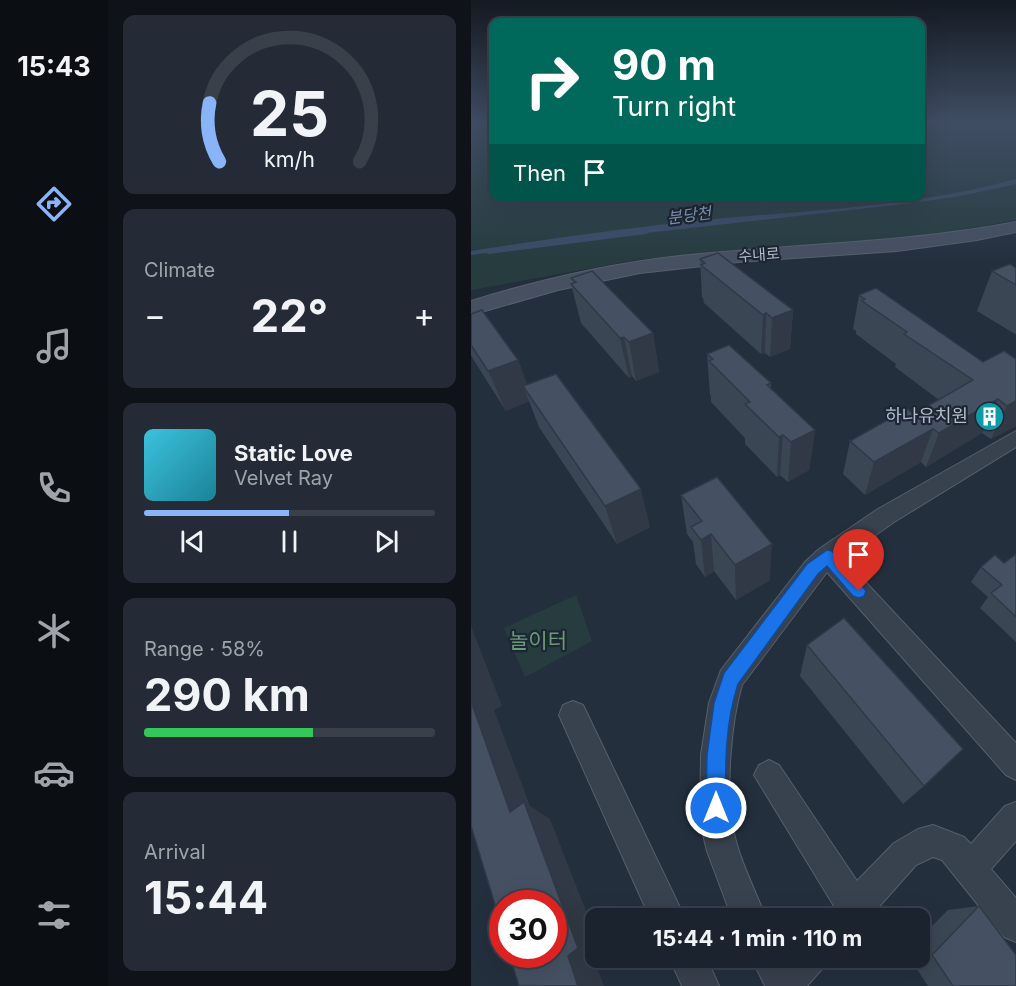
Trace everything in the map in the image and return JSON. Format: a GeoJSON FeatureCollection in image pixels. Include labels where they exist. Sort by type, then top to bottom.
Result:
{"type":"FeatureCollection","features":[{"type":"Feature","properties":{"kind":"main road","name":"수내로"},"geometry":{"type":"LineString","coordinates":[[471,308],[529,289],[633,268],[718,258],[904,245],[1016,227]]}},
{"type":"Feature","properties":{"kind":"main road","name":"수내로"},"geometry":{"type":"LineString","coordinates":[[471,314],[600,286],[676,273],[905,256],[1016,238]]}},
{"type":"Feature","properties":{"kind":"street"},"geometry":{"type":"LineString","coordinates":[[745,908],[723,851],[716,822],[716,755],[723,703],[730,680],[813,569],[827,556],[876,521],[1016,438]]}},
{"type":"Feature","properties":{"kind":"street"},"geometry":{"type":"LineString","coordinates":[[827,556],[1016,765]]}},
{"type":"Feature","properties":{"kind":"street"},"geometry":{"type":"LineString","coordinates":[[573,715],[663,908]]}},
{"type":"Feature","properties":{"kind":"street"},"geometry":{"type":"LineString","coordinates":[[769,775],[848,908]]}},
{"type":"Feature","properties":{"kind":"street"},"geometry":{"type":"LineString","coordinates":[[970,869],[1016,817]]}},
{"type":"Feature","properties":{"kind":"street"},"geometry":{"type":"LineString","coordinates":[[856,908],[905,854],[918,845],[933,841],[953,848],[1016,925]]}},
{"type":"Feature","properties":{"kind":"street"},"geometry":{"type":"LineString","coordinates":[[692,968],[701,986]]}},
{"type":"Feature","properties":{"kind":"street"},"geometry":{"type":"LineString","coordinates":[[774,968],[783,986],[800,968]]}},
{"type":"Feature","properties":{"kind":"green space"},"geometry":{"type":"Polygon","coordinates":[[[471,168],[489,168],[489,201],[925,201],[925,168],[1016,168],[1016,220],[897,241],[699,253],[636,260],[471,290],[471,168]]]}},
{"type":"Feature","properties":{"kind":"green space","name":"놀이터"},"geometry":{"type":"Polygon","coordinates":[[[576,595],[592,641],[525,677],[504,628],[576,595]]]}},
{"type":"Feature","properties":{"kind":"water"},"geometry":{"type":"Polygon","coordinates":[[[1016,179],[1016,184],[961,196],[913,203],[566,242],[471,255],[471,251],[562,237],[714,219],[925,201],[925,198],[1016,179]]]}},
{"type":"Feature","properties":{"kind":"building"},"geometry":{"type":"Polygon","coordinates":[[[718,253],[793,310],[772,318],[766,313],[763,315],[701,265],[705,263],[700,259],[718,253]]]}},
{"type":"Feature","properties":{"kind":"building"},"geometry":{"type":"Polygon","coordinates":[[[1010,264],[1016,268],[1016,285],[992,271],[1010,264]]]}},
{"type":"Feature","properties":{"kind":"building"},"geometry":{"type":"Polygon","coordinates":[[[592,271],[653,333],[629,342],[624,337],[620,338],[571,284],[576,282],[571,278],[592,271]]]}},
{"type":"Feature","properties":{"kind":"building"},"geometry":{"type":"Polygon","coordinates":[[[876,288],[983,362],[1004,351],[1016,359],[1016,401],[1007,406],[998,399],[939,433],[933,429],[874,462],[850,441],[907,409],[914,414],[973,380],[904,334],[907,332],[862,301],[865,299],[859,295],[876,288]]]}},
{"type":"Feature","properties":{"kind":"building"},"geometry":{"type":"Polygon","coordinates":[[[482,310],[518,360],[488,371],[471,345],[471,314],[482,310]]]}},
{"type":"Feature","properties":{"kind":"building"},"geometry":{"type":"Polygon","coordinates":[[[729,345],[771,383],[767,385],[815,430],[791,442],[783,435],[779,437],[745,404],[750,402],[709,361],[713,359],[707,354],[729,345]]]}},
{"type":"Feature","properties":{"kind":"building"},"geometry":{"type":"Polygon","coordinates":[[[556,374],[641,489],[605,506],[523,386],[556,374]]]}},
{"type":"Feature","properties":{"kind":"building"},"geometry":{"type":"Polygon","coordinates":[[[717,477],[772,544],[735,565],[711,534],[701,540],[691,527],[702,521],[681,495],[717,477]]]}},
{"type":"Feature","properties":{"kind":"building"},"geometry":{"type":"Polygon","coordinates":[[[1016,554],[1016,617],[991,593],[1002,585],[981,567],[995,555],[1004,563],[1016,554]]]}},
{"type":"Feature","properties":{"kind":"building"},"geometry":{"type":"Polygon","coordinates":[[[844,618],[963,749],[924,786],[807,645],[844,618]]]}},
{"type":"Feature","properties":{"kind":"building"},"geometry":{"type":"Polygon","coordinates":[[[471,701],[510,812],[524,802],[557,890],[491,890],[471,826],[471,701]]]}},
{"type":"Feature","properties":{"kind":"building"},"geometry":{"type":"Polygon","coordinates":[[[979,906],[1016,955],[1016,986],[953,986],[932,955],[979,906]]]}},
{"type":"Feature","properties":{"kind":"building"},"geometry":{"type":"Polygon","coordinates":[[[567,918],[578,948],[568,956],[578,986],[519,986],[513,968],[567,968],[567,918]]]}},
{"type":"Feature","properties":{"kind":"waterway","name":"분당천"},"geometry":{"type":"LineString","coordinates":[[489,252],[646,232]]}},
{"type":"Feature","properties":{"kind":"place","name":"하나유치원"},"geometry":{"type":"Point","coordinates":[989,416]}},
{"type":"Feature","properties":{"kind":"route"},"geometry":{"type":"LineString","coordinates":[[716,808],[716,755],[723,703],[730,680],[813,569],[827,556],[859,591]]}}]}
